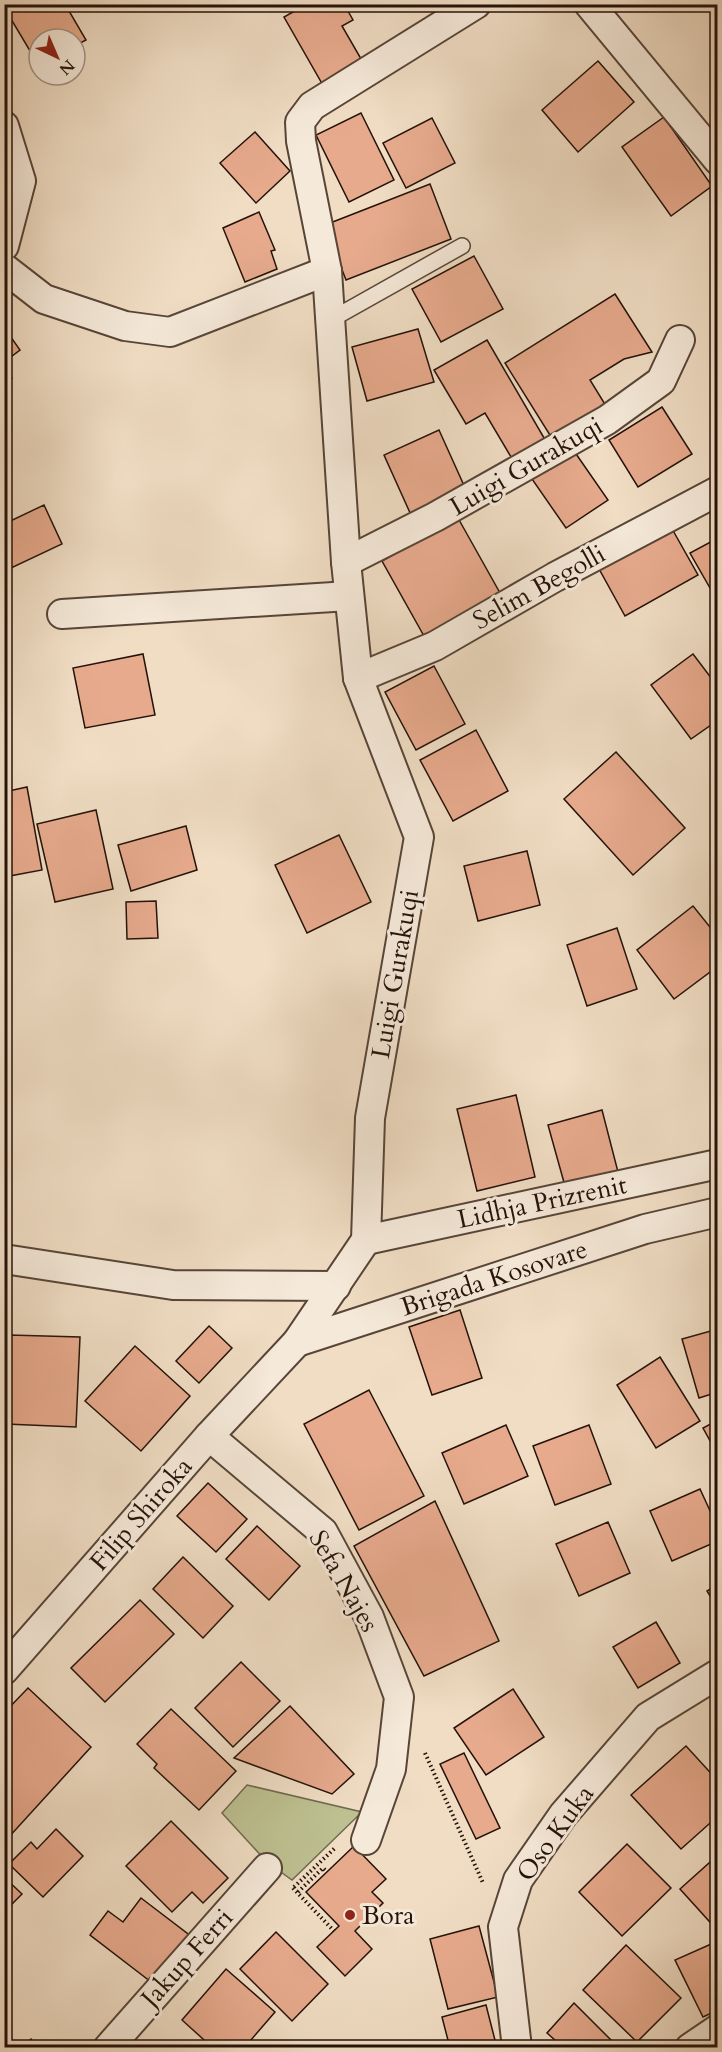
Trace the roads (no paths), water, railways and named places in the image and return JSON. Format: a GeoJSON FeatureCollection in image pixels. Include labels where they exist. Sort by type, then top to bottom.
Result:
{"type":"FeatureCollection","features":[{"type":"Feature","properties":{"kind":"street","name":"Luigi Gurakuqi"},"geometry":{"type":"LineString","coordinates":[[366,1240],[370,1118],[419,837],[358,678],[346,562],[332,319],[327,271],[301,141],[300,122],[312,106],[476,4]]}},
{"type":"Feature","properties":{"kind":"street"},"geometry":{"type":"LineString","coordinates":[[589,4],[717,160]]}},
{"type":"Feature","properties":{"kind":"street"},"geometry":{"type":"LineString","coordinates":[[4,126],[21,181],[4,246]]}},
{"type":"Feature","properties":{"kind":"street"},"geometry":{"type":"LineString","coordinates":[[4,268],[44,299],[125,326],[170,332],[327,271]]}},
{"type":"Feature","properties":{"kind":"street","name":"Luigi Gurakuqi"},"geometry":{"type":"LineString","coordinates":[[346,562],[435,517],[607,420],[661,381],[681,340]]}},
{"type":"Feature","properties":{"kind":"street","name":"Selim Begolli"},"geometry":{"type":"LineString","coordinates":[[358,678],[435,646],[555,577],[717,491]]}},
{"type":"Feature","properties":{"kind":"street"},"geometry":{"type":"LineString","coordinates":[[62,614],[349,596]]}},
{"type":"Feature","properties":{"kind":"street","name":"Lidhja Prizrenit"},"geometry":{"type":"LineString","coordinates":[[366,1240],[717,1164]]}},
{"type":"Feature","properties":{"kind":"street","name":"Brigada Kosovare"},"geometry":{"type":"LineString","coordinates":[[288,1351],[645,1229],[717,1212]]}},
{"type":"Feature","properties":{"kind":"street"},"geometry":{"type":"LineString","coordinates":[[288,1351],[336,1286],[366,1240]]}},
{"type":"Feature","properties":{"kind":"street"},"geometry":{"type":"LineString","coordinates":[[4,1259],[173,1285],[336,1286]]}},
{"type":"Feature","properties":{"kind":"street","name":"Filip Shiroka"},"geometry":{"type":"LineString","coordinates":[[4,1670],[209,1436],[288,1351]]}},
{"type":"Feature","properties":{"kind":"street","name":"Sefa Najes"},"geometry":{"type":"LineString","coordinates":[[209,1436],[323,1532],[369,1617],[399,1697],[391,1769],[354,1841]]}},
{"type":"Feature","properties":{"kind":"street","name":"Oso Kuka"},"geometry":{"type":"LineString","coordinates":[[517,2048],[503,1928],[518,1880],[563,1815],[648,1717],[717,1674]]}},
{"type":"Feature","properties":{"kind":"street","name":"Jakup Ferri"},"geometry":{"type":"LineString","coordinates":[[108,2048],[267,1868]]}},
{"type":"Feature","properties":{"kind":"street"},"geometry":{"type":"LineString","coordinates":[[690,2048],[717,2029]]}},
{"type":"Feature","properties":{"kind":"lane"},"geometry":{"type":"LineString","coordinates":[[332,319],[462,246]]}},
{"type":"Feature","properties":{"kind":"place","name":"Bora"},"geometry":{"type":"Point","coordinates":[350,1915]}}]}
